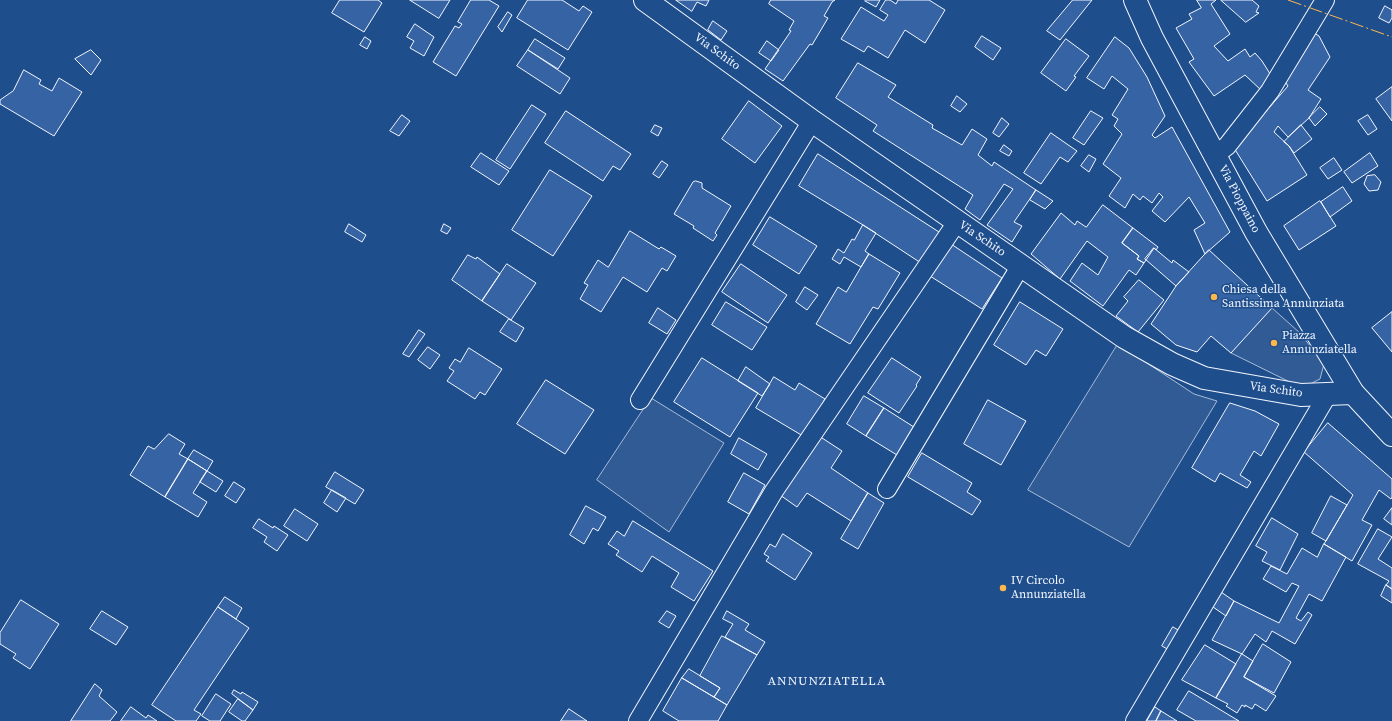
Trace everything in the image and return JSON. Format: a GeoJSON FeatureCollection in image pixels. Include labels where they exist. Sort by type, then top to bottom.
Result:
{"type":"FeatureCollection","features":[{"type":"Feature","properties":{"kind":"street","name":"Via Schito"},"geometry":{"type":"LineString","coordinates":[[644,0],[812,121],[957,222],[1124,337],[1172,364],[1204,378],[1301,395],[1353,393]]}},
{"type":"Feature","properties":{"kind":"street","name":"Via Pioppaino"},"geometry":{"type":"LineString","coordinates":[[1135,0],[1152,38],[1256,232],[1353,393],[1392,435]]}},
{"type":"Feature","properties":{"kind":"street"},"geometry":{"type":"LineString","coordinates":[[1215,155],[1227,146],[1270,91],[1325,0]]}},
{"type":"Feature","properties":{"kind":"street"},"geometry":{"type":"LineString","coordinates":[[640,400],[812,121]]}},
{"type":"Feature","properties":{"kind":"street"},"geometry":{"type":"LineString","coordinates":[[638,721],[774,491],[957,222]]}},
{"type":"Feature","properties":{"kind":"street"},"geometry":{"type":"LineString","coordinates":[[886,489],[1021,266]]}},
{"type":"Feature","properties":{"kind":"street"},"geometry":{"type":"LineString","coordinates":[[1135,721],[1328,394]]}},
{"type":"Feature","properties":{"kind":"shaded area","name":"Piazza Annunziatella"},"geometry":{"type":"Polygon","coordinates":[[[1272,308],[1300,333],[1324,364],[1320,379],[1302,388],[1231,353],[1272,308]]]}},
{"type":"Feature","properties":{"kind":"shaded area"},"geometry":{"type":"Polygon","coordinates":[[[1118,344],[1194,394],[1217,401],[1129,547],[1028,490],[1118,344]]]}},
{"type":"Feature","properties":{"kind":"shaded area"},"geometry":{"type":"Polygon","coordinates":[[[651,398],[724,443],[669,532],[597,480],[651,398]]]}},
{"type":"Feature","properties":{"kind":"building"},"geometry":{"type":"Polygon","coordinates":[[[340,0],[378,0],[382,3],[364,32],[332,13],[340,0]]]}},
{"type":"Feature","properties":{"kind":"building"},"geometry":{"type":"Polygon","coordinates":[[[410,0],[450,0],[439,18],[410,0]]]}},
{"type":"Feature","properties":{"kind":"building"},"geometry":{"type":"Polygon","coordinates":[[[471,0],[489,0],[499,6],[456,76],[433,62],[455,26],[459,28],[462,24],[458,22],[471,0]]]}},
{"type":"Feature","properties":{"kind":"building"},"geometry":{"type":"Polygon","coordinates":[[[528,0],[562,0],[579,11],[583,6],[592,12],[568,50],[517,18],[528,0]]]}},
{"type":"Feature","properties":{"kind":"building"},"geometry":{"type":"Polygon","coordinates":[[[676,0],[709,0],[706,6],[697,2],[692,11],[676,0]]]}},
{"type":"Feature","properties":{"kind":"building"},"geometry":{"type":"Polygon","coordinates":[[[771,0],[835,0],[832,2],[824,16],[828,18],[812,45],[810,44],[783,81],[765,69],[791,31],[789,30],[794,21],[769,4],[771,0]]]}},
{"type":"Feature","properties":{"kind":"building"},"geometry":{"type":"Polygon","coordinates":[[[880,0],[876,7],[865,1],[880,0]]]}},
{"type":"Feature","properties":{"kind":"building"},"geometry":{"type":"Polygon","coordinates":[[[886,0],[890,0],[896,4],[898,0],[929,0],[945,10],[925,43],[905,30],[888,58],[868,46],[864,52],[841,39],[861,7],[884,21],[888,15],[880,10],[886,0]]]}},
{"type":"Feature","properties":{"kind":"building"},"geometry":{"type":"Polygon","coordinates":[[[1073,0],[1092,0],[1060,40],[1047,31],[1073,0]]]}},
{"type":"Feature","properties":{"kind":"building"},"geometry":{"type":"Polygon","coordinates":[[[1197,0],[1216,0],[1211,4],[1230,34],[1214,46],[1228,61],[1245,49],[1250,57],[1255,53],[1262,61],[1272,77],[1262,91],[1245,75],[1214,96],[1189,62],[1194,59],[1176,28],[1192,19],[1189,14],[1201,8],[1197,0]]]}},
{"type":"Feature","properties":{"kind":"building"},"geometry":{"type":"Polygon","coordinates":[[[1221,0],[1252,0],[1259,6],[1256,12],[1259,13],[1246,22],[1221,0]]]}},
{"type":"Feature","properties":{"kind":"building"},"geometry":{"type":"Polygon","coordinates":[[[1385,6],[1392,10],[1392,18],[1389,23],[1379,18],[1385,6]]]}},
{"type":"Feature","properties":{"kind":"building"},"geometry":{"type":"Polygon","coordinates":[[[508,12],[512,15],[502,32],[498,27],[508,12]]]}},
{"type":"Feature","properties":{"kind":"building"},"geometry":{"type":"Polygon","coordinates":[[[713,21],[727,31],[721,40],[708,30],[713,21]]]}},
{"type":"Feature","properties":{"kind":"building"},"geometry":{"type":"Polygon","coordinates":[[[415,24],[434,37],[424,56],[410,48],[414,41],[407,37],[415,24]]]}},
{"type":"Feature","properties":{"kind":"building"},"geometry":{"type":"Polygon","coordinates":[[[1314,33],[1319,36],[1330,57],[1308,90],[1321,99],[1309,118],[1288,137],[1278,126],[1274,132],[1289,146],[1307,175],[1267,201],[1234,148],[1288,86],[1284,80],[1314,33]]]}},
{"type":"Feature","properties":{"kind":"building"},"geometry":{"type":"Polygon","coordinates":[[[982,36],[1001,48],[993,60],[975,47],[982,36]]]}},
{"type":"Feature","properties":{"kind":"building"},"geometry":{"type":"Polygon","coordinates":[[[365,37],[371,41],[367,49],[360,45],[365,37]]]}},
{"type":"Feature","properties":{"kind":"building"},"geometry":{"type":"Polygon","coordinates":[[[1115,37],[1129,48],[1147,77],[1165,116],[1152,135],[1155,138],[1172,127],[1230,232],[1205,254],[1194,230],[1205,223],[1189,197],[1165,222],[1152,211],[1163,197],[1159,193],[1152,203],[1143,196],[1140,200],[1133,194],[1125,208],[1109,196],[1121,178],[1103,164],[1122,134],[1114,126],[1118,119],[1112,115],[1128,89],[1112,76],[1104,89],[1087,78],[1115,37]]]}},
{"type":"Feature","properties":{"kind":"building"},"geometry":{"type":"Polygon","coordinates":[[[535,39],[565,58],[558,69],[528,50],[535,39]]]}},
{"type":"Feature","properties":{"kind":"building"},"geometry":{"type":"Polygon","coordinates":[[[1066,39],[1089,56],[1074,76],[1076,77],[1066,91],[1041,73],[1066,39]]]}},
{"type":"Feature","properties":{"kind":"building"},"geometry":{"type":"Polygon","coordinates":[[[767,41],[779,50],[771,61],[759,53],[767,41]]]}},
{"type":"Feature","properties":{"kind":"building"},"geometry":{"type":"Polygon","coordinates":[[[91,50],[101,60],[91,75],[75,59],[91,50]]]}},
{"type":"Feature","properties":{"kind":"building"},"geometry":{"type":"Polygon","coordinates":[[[528,50],[570,78],[560,94],[517,66],[528,50]]]}},
{"type":"Feature","properties":{"kind":"building"},"geometry":{"type":"Polygon","coordinates":[[[858,63],[896,85],[888,97],[933,125],[932,128],[962,145],[972,129],[987,139],[978,155],[992,166],[994,162],[1036,190],[1014,222],[1022,226],[1012,242],[987,225],[1013,189],[1004,184],[980,220],[965,209],[973,195],[873,131],[877,125],[836,98],[858,63]]]}},
{"type":"Feature","properties":{"kind":"building"},"geometry":{"type":"Polygon","coordinates":[[[24,70],[41,80],[39,84],[52,91],[59,78],[82,92],[54,136],[0,104],[0,100],[13,91],[24,70]]]}},
{"type":"Feature","properties":{"kind":"building"},"geometry":{"type":"Polygon","coordinates":[[[1392,87],[1392,121],[1376,99],[1392,87]]]}},
{"type":"Feature","properties":{"kind":"building"},"geometry":{"type":"Polygon","coordinates":[[[957,96],[967,104],[960,112],[951,106],[957,96]]]}},
{"type":"Feature","properties":{"kind":"building"},"geometry":{"type":"Polygon","coordinates":[[[749,101],[782,126],[755,163],[722,139],[749,101]]]}},
{"type":"Feature","properties":{"kind":"building"},"geometry":{"type":"Polygon","coordinates":[[[532,105],[546,114],[510,169],[496,160],[532,105]]]}},
{"type":"Feature","properties":{"kind":"building"},"geometry":{"type":"Polygon","coordinates":[[[1320,107],[1327,114],[1315,126],[1309,118],[1320,107]]]}},
{"type":"Feature","properties":{"kind":"building"},"geometry":{"type":"Polygon","coordinates":[[[566,111],[631,154],[620,170],[613,166],[603,181],[545,143],[566,111]]]}},
{"type":"Feature","properties":{"kind":"building"},"geometry":{"type":"Polygon","coordinates":[[[1091,111],[1103,118],[1084,145],[1073,138],[1091,111]]]}},
{"type":"Feature","properties":{"kind":"building"},"geometry":{"type":"Polygon","coordinates":[[[402,115],[410,121],[399,136],[390,131],[402,115]]]}},
{"type":"Feature","properties":{"kind":"building"},"geometry":{"type":"Polygon","coordinates":[[[1368,115],[1377,129],[1368,135],[1358,121],[1368,115]]]}},
{"type":"Feature","properties":{"kind":"building"},"geometry":{"type":"Polygon","coordinates":[[[1002,118],[1009,124],[999,137],[993,133],[1002,118]]]}},
{"type":"Feature","properties":{"kind":"building"},"geometry":{"type":"Polygon","coordinates":[[[655,125],[662,128],[658,136],[651,132],[655,125]]]}},
{"type":"Feature","properties":{"kind":"building"},"geometry":{"type":"Polygon","coordinates":[[[1301,125],[1312,139],[1294,153],[1284,142],[1301,125]]]}},
{"type":"Feature","properties":{"kind":"building"},"geometry":{"type":"Polygon","coordinates":[[[1051,133],[1077,151],[1068,162],[1060,157],[1041,184],[1024,173],[1051,133]]]}},
{"type":"Feature","properties":{"kind":"building"},"geometry":{"type":"Polygon","coordinates":[[[1004,145],[1012,151],[1009,156],[1000,151],[1004,145]]]}},
{"type":"Feature","properties":{"kind":"building"},"geometry":{"type":"Polygon","coordinates":[[[481,153],[509,171],[499,185],[471,167],[481,153]]]}},
{"type":"Feature","properties":{"kind":"building"},"geometry":{"type":"Polygon","coordinates":[[[1370,153],[1378,166],[1352,183],[1344,172],[1370,153]]]}},
{"type":"Feature","properties":{"kind":"building"},"geometry":{"type":"Polygon","coordinates":[[[818,154],[939,232],[921,263],[799,186],[818,154]]]}},
{"type":"Feature","properties":{"kind":"building"},"geometry":{"type":"Polygon","coordinates":[[[1089,155],[1096,159],[1089,172],[1081,166],[1089,155]]]}},
{"type":"Feature","properties":{"kind":"building"},"geometry":{"type":"Polygon","coordinates":[[[1334,158],[1342,170],[1328,179],[1320,168],[1334,158]]]}},
{"type":"Feature","properties":{"kind":"building"},"geometry":{"type":"Polygon","coordinates":[[[662,161],[668,165],[659,178],[653,174],[662,161]]]}},
{"type":"Feature","properties":{"kind":"building"},"geometry":{"type":"Polygon","coordinates":[[[550,170],[592,196],[553,256],[512,230],[550,170]]]}},
{"type":"Feature","properties":{"kind":"building"},"geometry":{"type":"Polygon","coordinates":[[[1375,175],[1381,182],[1378,190],[1369,191],[1364,184],[1367,176],[1375,175]]]}},
{"type":"Feature","properties":{"kind":"building"},"geometry":{"type":"Polygon","coordinates":[[[696,181],[702,183],[702,188],[731,206],[715,233],[717,235],[713,241],[693,228],[694,226],[674,214],[693,182],[696,181]]]}},
{"type":"Feature","properties":{"kind":"building"},"geometry":{"type":"Polygon","coordinates":[[[1343,187],[1352,201],[1330,217],[1321,202],[1343,187]]]}},
{"type":"Feature","properties":{"kind":"building"},"geometry":{"type":"Polygon","coordinates":[[[1036,190],[1053,201],[1045,209],[1030,200],[1036,190]]]}},
{"type":"Feature","properties":{"kind":"building"},"geometry":{"type":"Polygon","coordinates":[[[1320,201],[1336,226],[1299,250],[1284,226],[1320,201]]]}},
{"type":"Feature","properties":{"kind":"building"},"geometry":{"type":"Polygon","coordinates":[[[1103,205],[1133,228],[1122,243],[1139,256],[1137,259],[1144,263],[1136,275],[1129,270],[1103,306],[1070,281],[1082,263],[1098,275],[1108,257],[1087,241],[1060,279],[1031,254],[1061,213],[1075,225],[1077,221],[1086,227],[1103,205]]]}},
{"type":"Feature","properties":{"kind":"building"},"geometry":{"type":"Polygon","coordinates":[[[770,217],[817,246],[799,274],[753,245],[770,217]]]}},
{"type":"Feature","properties":{"kind":"building"},"geometry":{"type":"Polygon","coordinates":[[[349,224],[366,235],[362,242],[345,232],[349,224]]]}},
{"type":"Feature","properties":{"kind":"building"},"geometry":{"type":"Polygon","coordinates":[[[444,224],[451,228],[447,234],[441,231],[444,224]]]}},
{"type":"Feature","properties":{"kind":"building"},"geometry":{"type":"Polygon","coordinates":[[[863,225],[876,233],[865,251],[869,254],[861,267],[844,257],[840,264],[832,259],[838,249],[844,253],[852,239],[854,240],[863,225]]]}},
{"type":"Feature","properties":{"kind":"building"},"geometry":{"type":"Polygon","coordinates":[[[1133,228],[1158,247],[1156,250],[1154,248],[1144,263],[1137,259],[1139,256],[1122,243],[1133,228]]]}},
{"type":"Feature","properties":{"kind":"building"},"geometry":{"type":"Polygon","coordinates":[[[630,231],[659,249],[661,247],[676,256],[667,271],[662,268],[647,292],[623,277],[601,312],[580,299],[588,285],[584,283],[598,260],[608,267],[630,231]]]}},
{"type":"Feature","properties":{"kind":"building"},"geometry":{"type":"Polygon","coordinates":[[[951,244],[1002,278],[982,309],[930,276],[951,244]]]}},
{"type":"Feature","properties":{"kind":"building"},"geometry":{"type":"Polygon","coordinates":[[[1154,248],[1172,263],[1173,260],[1189,272],[1176,286],[1145,259],[1154,248]]]}},
{"type":"Feature","properties":{"kind":"building","name":"Chiesa della Santissima Annunziata"},"geometry":{"type":"Polygon","coordinates":[[[1209,250],[1272,308],[1231,353],[1211,336],[1197,352],[1176,345],[1151,324],[1176,286],[1209,250]]]}},
{"type":"Feature","properties":{"kind":"building"},"geometry":{"type":"Polygon","coordinates":[[[869,254],[900,273],[878,309],[873,307],[850,344],[816,324],[838,287],[846,292],[869,254]]]}},
{"type":"Feature","properties":{"kind":"building"},"geometry":{"type":"Polygon","coordinates":[[[468,255],[476,259],[477,257],[500,274],[482,301],[452,280],[468,255]]]}},
{"type":"Feature","properties":{"kind":"building"},"geometry":{"type":"Polygon","coordinates":[[[507,264],[536,283],[511,320],[482,301],[507,264]]]}},
{"type":"Feature","properties":{"kind":"building"},"geometry":{"type":"Polygon","coordinates":[[[741,264],[787,295],[768,323],[722,292],[741,264]]]}},
{"type":"Feature","properties":{"kind":"building"},"geometry":{"type":"Polygon","coordinates":[[[1139,280],[1164,300],[1138,332],[1116,316],[1128,301],[1124,297],[1139,280]]]}},
{"type":"Feature","properties":{"kind":"building"},"geometry":{"type":"Polygon","coordinates":[[[805,287],[818,295],[807,310],[796,302],[805,287]]]}},
{"type":"Feature","properties":{"kind":"building"},"geometry":{"type":"Polygon","coordinates":[[[726,302],[767,327],[752,350],[712,325],[726,302]]]}},
{"type":"Feature","properties":{"kind":"building"},"geometry":{"type":"Polygon","coordinates":[[[1020,302],[1063,329],[1046,356],[1036,350],[1026,365],[994,345],[1020,302]]]}},
{"type":"Feature","properties":{"kind":"building"},"geometry":{"type":"Polygon","coordinates":[[[658,308],[676,320],[667,334],[649,323],[658,308]]]}},
{"type":"Feature","properties":{"kind":"building"},"geometry":{"type":"Polygon","coordinates":[[[1392,312],[1392,352],[1372,328],[1392,312]]]}},
{"type":"Feature","properties":{"kind":"building"},"geometry":{"type":"Polygon","coordinates":[[[509,319],[524,328],[516,342],[500,332],[509,319]]]}},
{"type":"Feature","properties":{"kind":"building"},"geometry":{"type":"Polygon","coordinates":[[[419,330],[425,334],[409,357],[403,354],[419,330]]]}},
{"type":"Feature","properties":{"kind":"building"},"geometry":{"type":"Polygon","coordinates":[[[428,347],[440,355],[430,369],[418,360],[428,347]]]}},
{"type":"Feature","properties":{"kind":"building"},"geometry":{"type":"Polygon","coordinates":[[[469,348],[502,369],[485,395],[480,392],[475,399],[447,381],[454,371],[449,368],[455,359],[460,362],[469,348]]]}},
{"type":"Feature","properties":{"kind":"building"},"geometry":{"type":"Polygon","coordinates":[[[702,358],[758,393],[730,437],[674,402],[702,358]]]}},
{"type":"Feature","properties":{"kind":"building"},"geometry":{"type":"Polygon","coordinates":[[[892,358],[921,377],[916,385],[917,386],[899,413],[868,393],[892,358]]]}},
{"type":"Feature","properties":{"kind":"building"},"geometry":{"type":"Polygon","coordinates":[[[746,367],[770,384],[762,396],[738,381],[746,367]]]}},
{"type":"Feature","properties":{"kind":"building"},"geometry":{"type":"Polygon","coordinates":[[[774,377],[795,390],[799,383],[825,399],[803,436],[756,408],[774,377]]]}},
{"type":"Feature","properties":{"kind":"building"},"geometry":{"type":"Polygon","coordinates":[[[546,380],[594,410],[565,454],[517,424],[546,380]]]}},
{"type":"Feature","properties":{"kind":"building"},"geometry":{"type":"Polygon","coordinates":[[[864,396],[884,408],[866,436],[847,424],[864,396]]]}},
{"type":"Feature","properties":{"kind":"building"},"geometry":{"type":"Polygon","coordinates":[[[988,400],[1026,421],[1001,465],[964,444],[988,400]]]}},
{"type":"Feature","properties":{"kind":"building"},"geometry":{"type":"Polygon","coordinates":[[[1230,403],[1255,411],[1279,424],[1261,456],[1254,451],[1240,475],[1251,482],[1247,488],[1220,473],[1215,482],[1192,468],[1230,403]]]}},
{"type":"Feature","properties":{"kind":"building"},"geometry":{"type":"Polygon","coordinates":[[[884,408],[917,429],[900,455],[897,455],[866,436],[884,408]]]}},
{"type":"Feature","properties":{"kind":"building"},"geometry":{"type":"Polygon","coordinates":[[[1328,423],[1392,479],[1391,499],[1379,490],[1362,520],[1372,525],[1352,561],[1324,544],[1353,495],[1304,452],[1328,423]]]}},
{"type":"Feature","properties":{"kind":"building"},"geometry":{"type":"Polygon","coordinates":[[[169,434],[185,444],[179,454],[188,459],[165,497],[130,475],[148,446],[154,449],[169,434]]]}},
{"type":"Feature","properties":{"kind":"building"},"geometry":{"type":"Polygon","coordinates":[[[819,436],[842,451],[831,468],[868,493],[851,521],[807,493],[797,507],[780,495],[819,436]]]}},
{"type":"Feature","properties":{"kind":"building"},"geometry":{"type":"Polygon","coordinates":[[[739,438],[767,454],[758,470],[731,454],[739,438]]]}},
{"type":"Feature","properties":{"kind":"building"},"geometry":{"type":"Polygon","coordinates":[[[194,450],[213,461],[207,471],[188,459],[194,450]]]}},
{"type":"Feature","properties":{"kind":"building"},"geometry":{"type":"Polygon","coordinates":[[[922,453],[972,483],[967,492],[981,501],[972,515],[908,477],[922,453]]]}},
{"type":"Feature","properties":{"kind":"building"},"geometry":{"type":"Polygon","coordinates":[[[188,459],[207,471],[193,493],[207,502],[198,517],[165,497],[188,459]]]}},
{"type":"Feature","properties":{"kind":"building"},"geometry":{"type":"Polygon","coordinates":[[[207,471],[223,481],[216,492],[200,482],[207,471]]]}},
{"type":"Feature","properties":{"kind":"building"},"geometry":{"type":"Polygon","coordinates":[[[335,472],[364,490],[355,504],[326,487],[335,472]]]}},
{"type":"Feature","properties":{"kind":"building"},"geometry":{"type":"Polygon","coordinates":[[[744,473],[765,485],[749,514],[728,502],[744,473]]]}},
{"type":"Feature","properties":{"kind":"building"},"geometry":{"type":"Polygon","coordinates":[[[234,482],[245,489],[236,503],[225,496],[234,482]]]}},
{"type":"Feature","properties":{"kind":"building"},"geometry":{"type":"Polygon","coordinates":[[[332,490],[346,498],[337,512],[324,503],[332,490]]]}},
{"type":"Feature","properties":{"kind":"building"},"geometry":{"type":"Polygon","coordinates":[[[868,493],[884,503],[858,549],[841,539],[868,493]]]}},
{"type":"Feature","properties":{"kind":"building"},"geometry":{"type":"Polygon","coordinates":[[[1331,496],[1347,505],[1326,541],[1312,533],[1331,496]]]}},
{"type":"Feature","properties":{"kind":"building"},"geometry":{"type":"Polygon","coordinates":[[[586,506],[606,517],[598,531],[593,528],[584,544],[570,535],[586,506]]]}},
{"type":"Feature","properties":{"kind":"building"},"geometry":{"type":"Polygon","coordinates":[[[1392,508],[1392,525],[1384,519],[1392,508]]]}},
{"type":"Feature","properties":{"kind":"building"},"geometry":{"type":"Polygon","coordinates":[[[295,509],[318,524],[307,541],[284,526],[295,509]]]}},
{"type":"Feature","properties":{"kind":"building"},"geometry":{"type":"Polygon","coordinates":[[[1272,518],[1298,534],[1280,570],[1262,561],[1267,552],[1256,546],[1272,518]]]}},
{"type":"Feature","properties":{"kind":"building"},"geometry":{"type":"Polygon","coordinates":[[[259,519],[288,535],[277,551],[264,542],[267,537],[253,528],[259,519]]]}},
{"type":"Feature","properties":{"kind":"building"},"geometry":{"type":"Polygon","coordinates":[[[633,521],[713,571],[694,601],[671,587],[679,573],[652,556],[642,572],[616,555],[619,551],[608,544],[617,531],[624,536],[633,521]]]}},
{"type":"Feature","properties":{"kind":"building"},"geometry":{"type":"Polygon","coordinates":[[[1378,529],[1392,537],[1378,559],[1392,568],[1392,589],[1386,585],[1389,581],[1358,564],[1378,529]]]}},
{"type":"Feature","properties":{"kind":"building"},"geometry":{"type":"Polygon","coordinates":[[[783,534],[812,553],[795,580],[766,561],[769,557],[764,554],[770,544],[775,547],[783,534]]]}},
{"type":"Feature","properties":{"kind":"building"},"geometry":{"type":"Polygon","coordinates":[[[1324,544],[1346,557],[1322,601],[1309,594],[1296,618],[1301,621],[1308,612],[1312,615],[1295,644],[1272,631],[1266,642],[1255,634],[1242,654],[1212,640],[1234,601],[1279,623],[1299,586],[1292,583],[1286,592],[1263,579],[1271,566],[1287,574],[1302,548],[1317,557],[1324,544]]]}},
{"type":"Feature","properties":{"kind":"building"},"geometry":{"type":"Polygon","coordinates":[[[1386,585],[1392,589],[1392,603],[1381,596],[1386,585]]]}},
{"type":"Feature","properties":{"kind":"building"},"geometry":{"type":"Polygon","coordinates":[[[1221,592],[1234,601],[1226,616],[1213,607],[1221,592]]]}},
{"type":"Feature","properties":{"kind":"building"},"geometry":{"type":"Polygon","coordinates":[[[225,597],[242,608],[236,619],[218,607],[225,597]]]}},
{"type":"Feature","properties":{"kind":"building"},"geometry":{"type":"Polygon","coordinates":[[[21,600],[59,624],[30,669],[13,658],[16,654],[0,644],[0,633],[21,600]]]}},
{"type":"Feature","properties":{"kind":"building"},"geometry":{"type":"Polygon","coordinates":[[[218,607],[249,628],[194,710],[201,714],[196,721],[176,721],[152,705],[218,607]]]}},
{"type":"Feature","properties":{"kind":"building"},"geometry":{"type":"Polygon","coordinates":[[[102,611],[128,627],[116,645],[90,629],[102,611]]]}},
{"type":"Feature","properties":{"kind":"building"},"geometry":{"type":"Polygon","coordinates":[[[667,611],[676,616],[669,628],[659,622],[667,611]]]}},
{"type":"Feature","properties":{"kind":"building"},"geometry":{"type":"Polygon","coordinates":[[[727,611],[749,624],[745,630],[765,642],[757,655],[725,637],[733,624],[723,619],[727,611]]]}},
{"type":"Feature","properties":{"kind":"building"},"geometry":{"type":"Polygon","coordinates":[[[1173,627],[1180,631],[1169,650],[1162,646],[1173,627]]]}},
{"type":"Feature","properties":{"kind":"building"},"geometry":{"type":"Polygon","coordinates":[[[722,636],[757,655],[727,705],[714,697],[720,688],[700,676],[722,636]]]}},
{"type":"Feature","properties":{"kind":"building"},"geometry":{"type":"Polygon","coordinates":[[[1263,644],[1291,662],[1274,693],[1244,677],[1263,644]]]}},
{"type":"Feature","properties":{"kind":"building"},"geometry":{"type":"Polygon","coordinates":[[[1205,645],[1236,664],[1216,698],[1182,680],[1205,645]]]}},
{"type":"Feature","properties":{"kind":"building"},"geometry":{"type":"Polygon","coordinates":[[[1242,654],[1253,661],[1244,677],[1276,696],[1266,711],[1255,704],[1252,709],[1242,705],[1237,713],[1226,706],[1228,704],[1216,698],[1242,654]]]}},
{"type":"Feature","properties":{"kind":"building"},"geometry":{"type":"Polygon","coordinates":[[[689,669],[720,688],[714,697],[682,678],[689,669]]]}},
{"type":"Feature","properties":{"kind":"building"},"geometry":{"type":"Polygon","coordinates":[[[682,678],[727,705],[718,721],[679,721],[663,711],[682,678]]]}},
{"type":"Feature","properties":{"kind":"building"},"geometry":{"type":"Polygon","coordinates":[[[95,684],[102,690],[99,696],[117,712],[110,721],[71,721],[95,684]]]}},
{"type":"Feature","properties":{"kind":"building"},"geometry":{"type":"Polygon","coordinates":[[[234,690],[241,694],[242,692],[258,702],[253,710],[232,694],[234,690]]]}},
{"type":"Feature","properties":{"kind":"building"},"geometry":{"type":"Polygon","coordinates":[[[1189,691],[1239,721],[1196,721],[1177,710],[1189,691]]]}},
{"type":"Feature","properties":{"kind":"building"},"geometry":{"type":"Polygon","coordinates":[[[216,694],[231,704],[220,721],[210,721],[202,716],[216,694]]]}},
{"type":"Feature","properties":{"kind":"building"},"geometry":{"type":"Polygon","coordinates":[[[238,699],[253,710],[245,721],[242,721],[229,712],[238,699]]]}},
{"type":"Feature","properties":{"kind":"building"},"geometry":{"type":"Polygon","coordinates":[[[131,707],[146,718],[148,715],[157,721],[121,721],[131,707]]]}},
{"type":"Feature","properties":{"kind":"building"},"geometry":{"type":"Polygon","coordinates":[[[1155,707],[1161,711],[1156,721],[1147,721],[1155,707]]]}},
{"type":"Feature","properties":{"kind":"building"},"geometry":{"type":"Polygon","coordinates":[[[569,709],[587,721],[561,721],[569,709]]]}},
{"type":"Feature","properties":{"kind":"building"},"geometry":{"type":"Polygon","coordinates":[[[1161,711],[1177,721],[1156,721],[1161,711]]]}},
{"type":"Feature","properties":{"kind":"power"},"geometry":{"type":"LineString","coordinates":[[1288,0],[1392,37]]}},
{"type":"Feature","properties":{"kind":"place","name":"Chiesa della Santissima Annunziata"},"geometry":{"type":"Point","coordinates":[1214,297]}},
{"type":"Feature","properties":{"kind":"place","name":"Piazza Annunziatella"},"geometry":{"type":"Point","coordinates":[1274,343]}},
{"type":"Feature","properties":{"kind":"place","name":"IV Circolo Annunziatella"},"geometry":{"type":"Point","coordinates":[1003,588]}},
{"type":"Feature","properties":{"kind":"district","name":"ANNUNZIATELLA"},"geometry":{"type":"Point","coordinates":[827,682]}}]}
